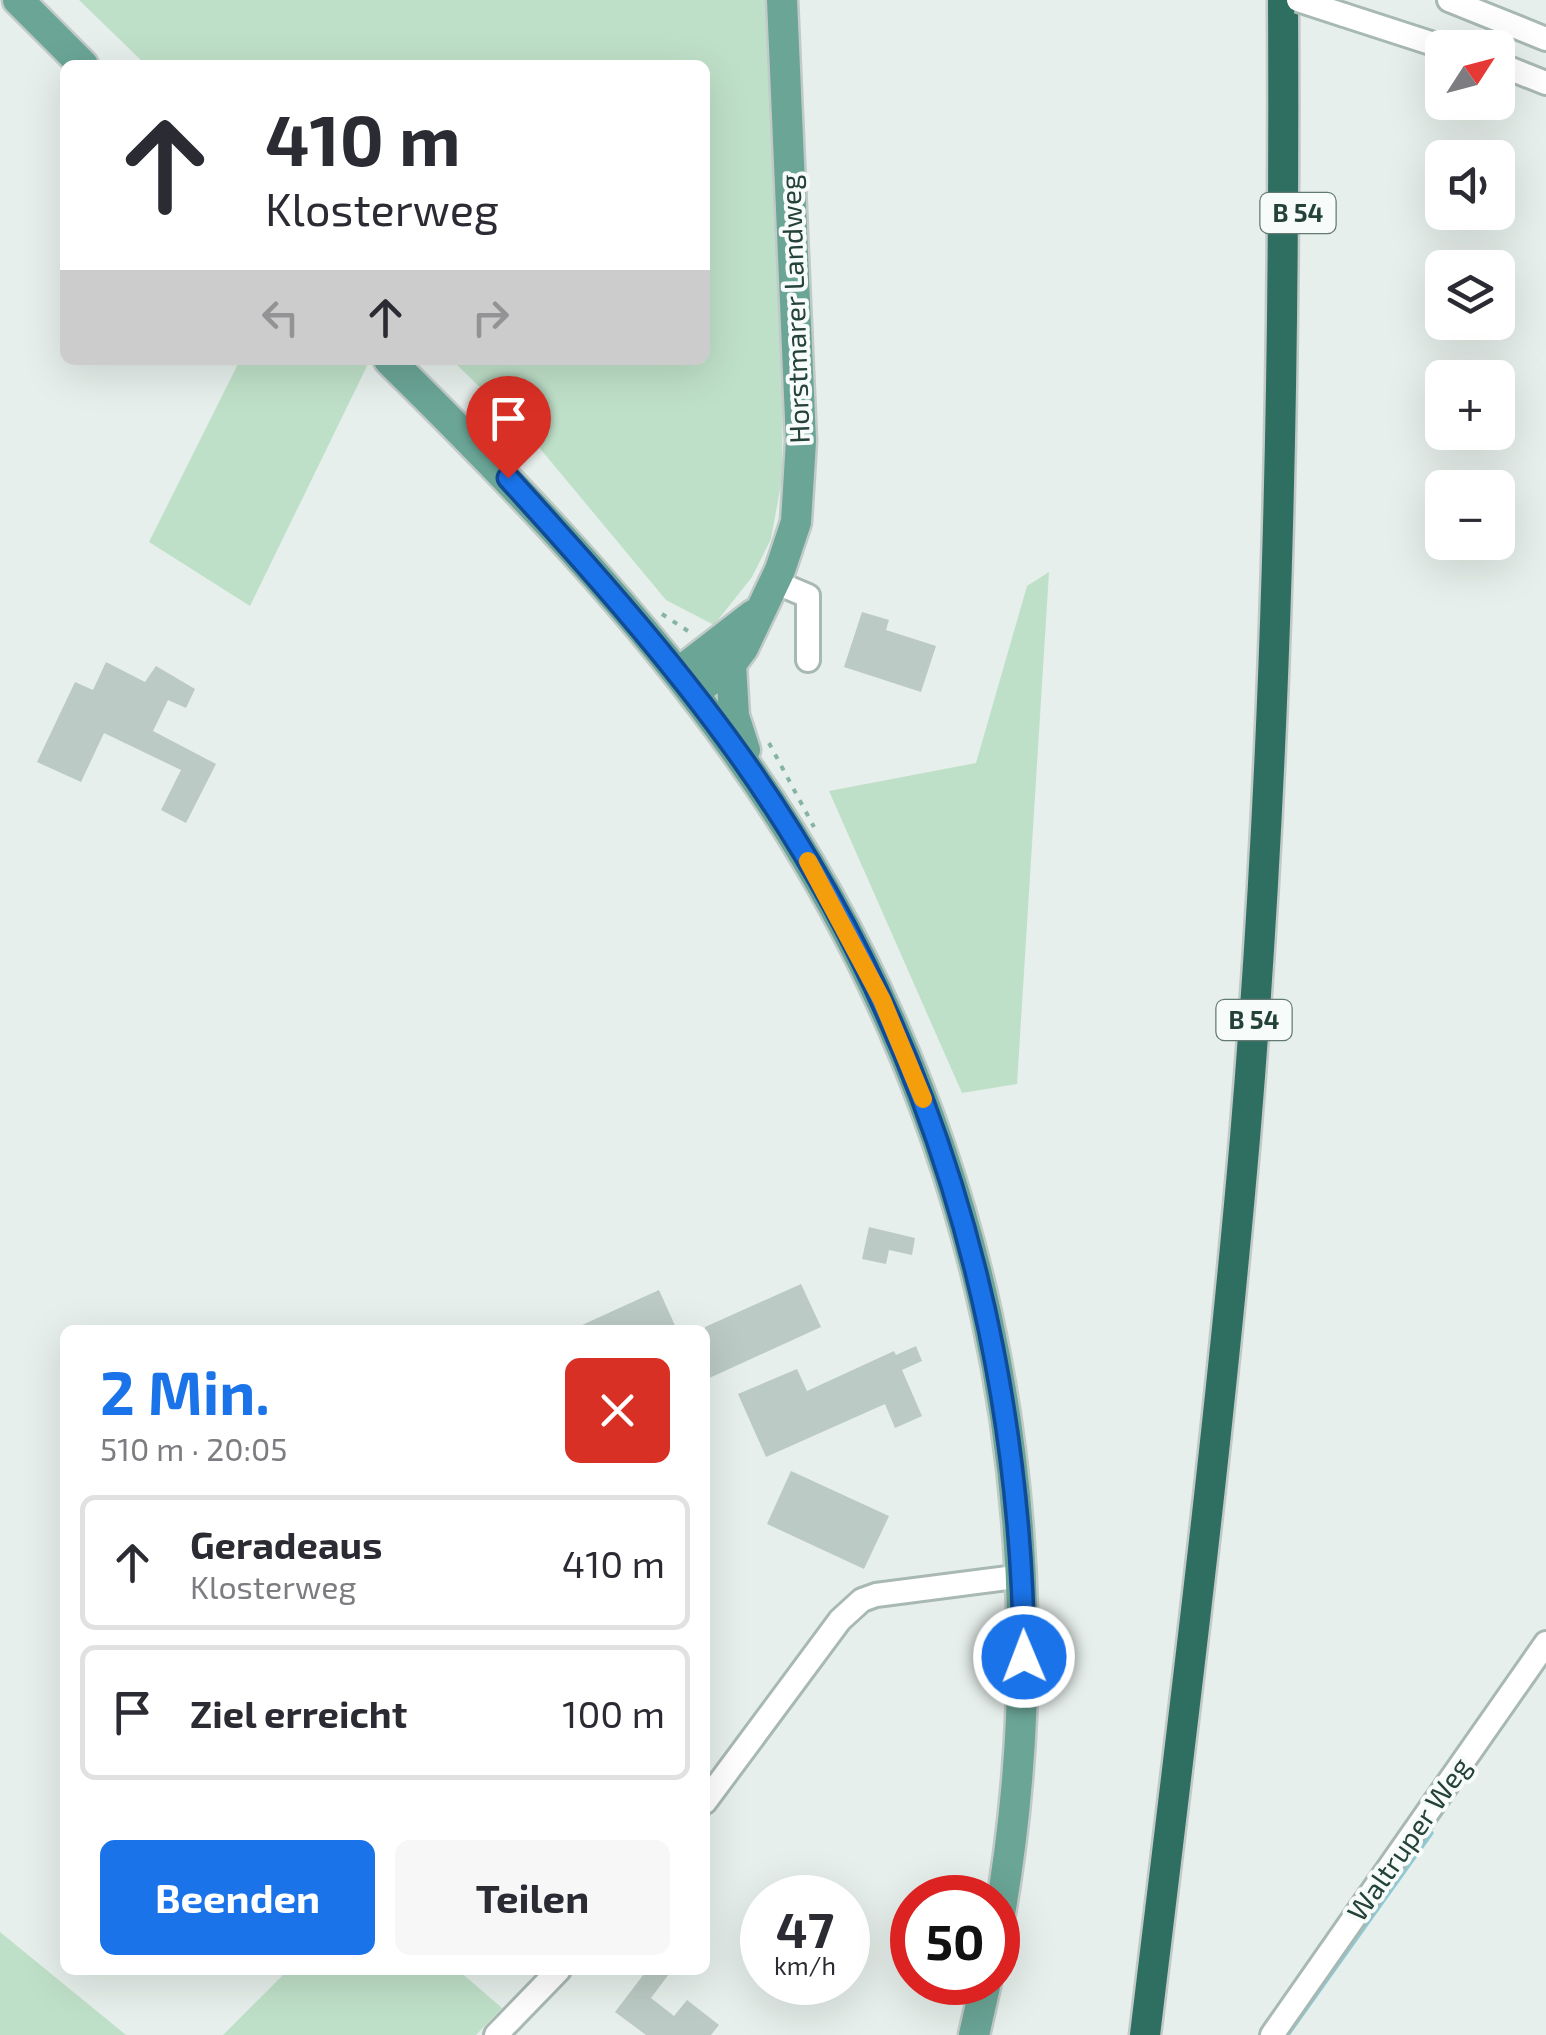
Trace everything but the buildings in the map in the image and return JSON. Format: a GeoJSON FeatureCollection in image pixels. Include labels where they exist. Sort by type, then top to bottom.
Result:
{"type":"FeatureCollection","features":[{"type":"Feature","properties":{"kind":"highway","name":"B 54"},"geometry":{"type":"LineString","coordinates":[[1145,2035],[1224,1356],[1256,998],[1277,590],[1283,0]]}},
{"type":"Feature","properties":{"kind":"highway","name":"B 54"},"geometry":{"type":"LineString","coordinates":[[1161,2035],[1243,1323],[1272,985],[1294,536],[1298,0]]}},
{"type":"Feature","properties":{"kind":"main road"},"geometry":{"type":"LineString","coordinates":[[18,0],[78,60]]}},
{"type":"Feature","properties":{"kind":"main road","name":"Horstmarer Landweg"},"geometry":{"type":"LineString","coordinates":[[685,683],[731,664],[775,582],[796,522],[801,441],[782,0]]}},
{"type":"Feature","properties":{"kind":"main road"},"geometry":{"type":"LineString","coordinates":[[395,365],[571,546],[685,683],[761,788],[834,906],[882,1000],[936,1131],[975,1262],[998,1364],[1023,1576],[1021,1722],[1004,1875]]}},
{"type":"Feature","properties":{"kind":"main road","name":"Horstmarer Landweg"},"geometry":{"type":"LineString","coordinates":[[685,683],[759,610]]}},
{"type":"Feature","properties":{"kind":"main road"},"geometry":{"type":"LineString","coordinates":[[731,664],[734,716],[761,788]]}},
{"type":"Feature","properties":{"kind":"main road"},"geometry":{"type":"LineString","coordinates":[[974,2035],[981,2005]]}},
{"type":"Feature","properties":{"kind":"street"},"geometry":{"type":"LineString","coordinates":[[1298,0],[1425,41]]}},
{"type":"Feature","properties":{"kind":"street"},"geometry":{"type":"LineString","coordinates":[[1449,0],[1546,40]]}},
{"type":"Feature","properties":{"kind":"street"},"geometry":{"type":"LineString","coordinates":[[1515,71],[1546,84]]}},
{"type":"Feature","properties":{"kind":"street"},"geometry":{"type":"LineString","coordinates":[[775,582],[808,596],[808,660]]}},
{"type":"Feature","properties":{"kind":"street"},"geometry":{"type":"LineString","coordinates":[[710,1795],[840,1620],[862,1600],[890,1592],[1023,1576]]}},
{"type":"Feature","properties":{"kind":"street","name":"Waltruper Weg"},"geometry":{"type":"LineString","coordinates":[[1272,2035],[1546,1642]]}},
{"type":"Feature","properties":{"kind":"street"},"geometry":{"type":"LineString","coordinates":[[496,2035],[554,1975]]}},
{"type":"Feature","properties":{"kind":"green space"},"geometry":{"type":"Polygon","coordinates":[[[79,0],[769,0],[783,388],[782,479],[771,539],[752,577],[714,625],[666,600],[528,434],[457,365],[710,365],[710,60],[141,60],[79,0]]]}},
{"type":"Feature","properties":{"kind":"green space"},"geometry":{"type":"Polygon","coordinates":[[[238,365],[367,366],[250,606],[149,542],[238,365]]]}},
{"type":"Feature","properties":{"kind":"green space"},"geometry":{"type":"Polygon","coordinates":[[[1049,572],[1017,1084],[962,1093],[829,791],[976,763],[1027,586],[1049,572]]]}},
{"type":"Feature","properties":{"kind":"green space"},"geometry":{"type":"Polygon","coordinates":[[[0,1932],[126,2035],[0,2035],[0,1932]]]}},
{"type":"Feature","properties":{"kind":"green space"},"geometry":{"type":"Polygon","coordinates":[[[283,1975],[464,1975],[502,2008],[476,2035],[223,2035],[283,1975]]]}},
{"type":"Feature","properties":{"kind":"waterway"},"geometry":{"type":"LineString","coordinates":[[1287,2035],[1431,1833]]}},
{"type":"Feature","properties":{"kind":"slow traffic"},"geometry":{"type":"LineString","coordinates":[[808,861],[882,1000],[923,1099]]}},
{"type":"Feature","properties":{"kind":"route"},"geometry":{"type":"LineString","coordinates":[[508,478],[678,673],[740,756],[806,857],[882,1000],[936,1131],[987,1311],[1018,1506],[1024,1657]]}}]}
